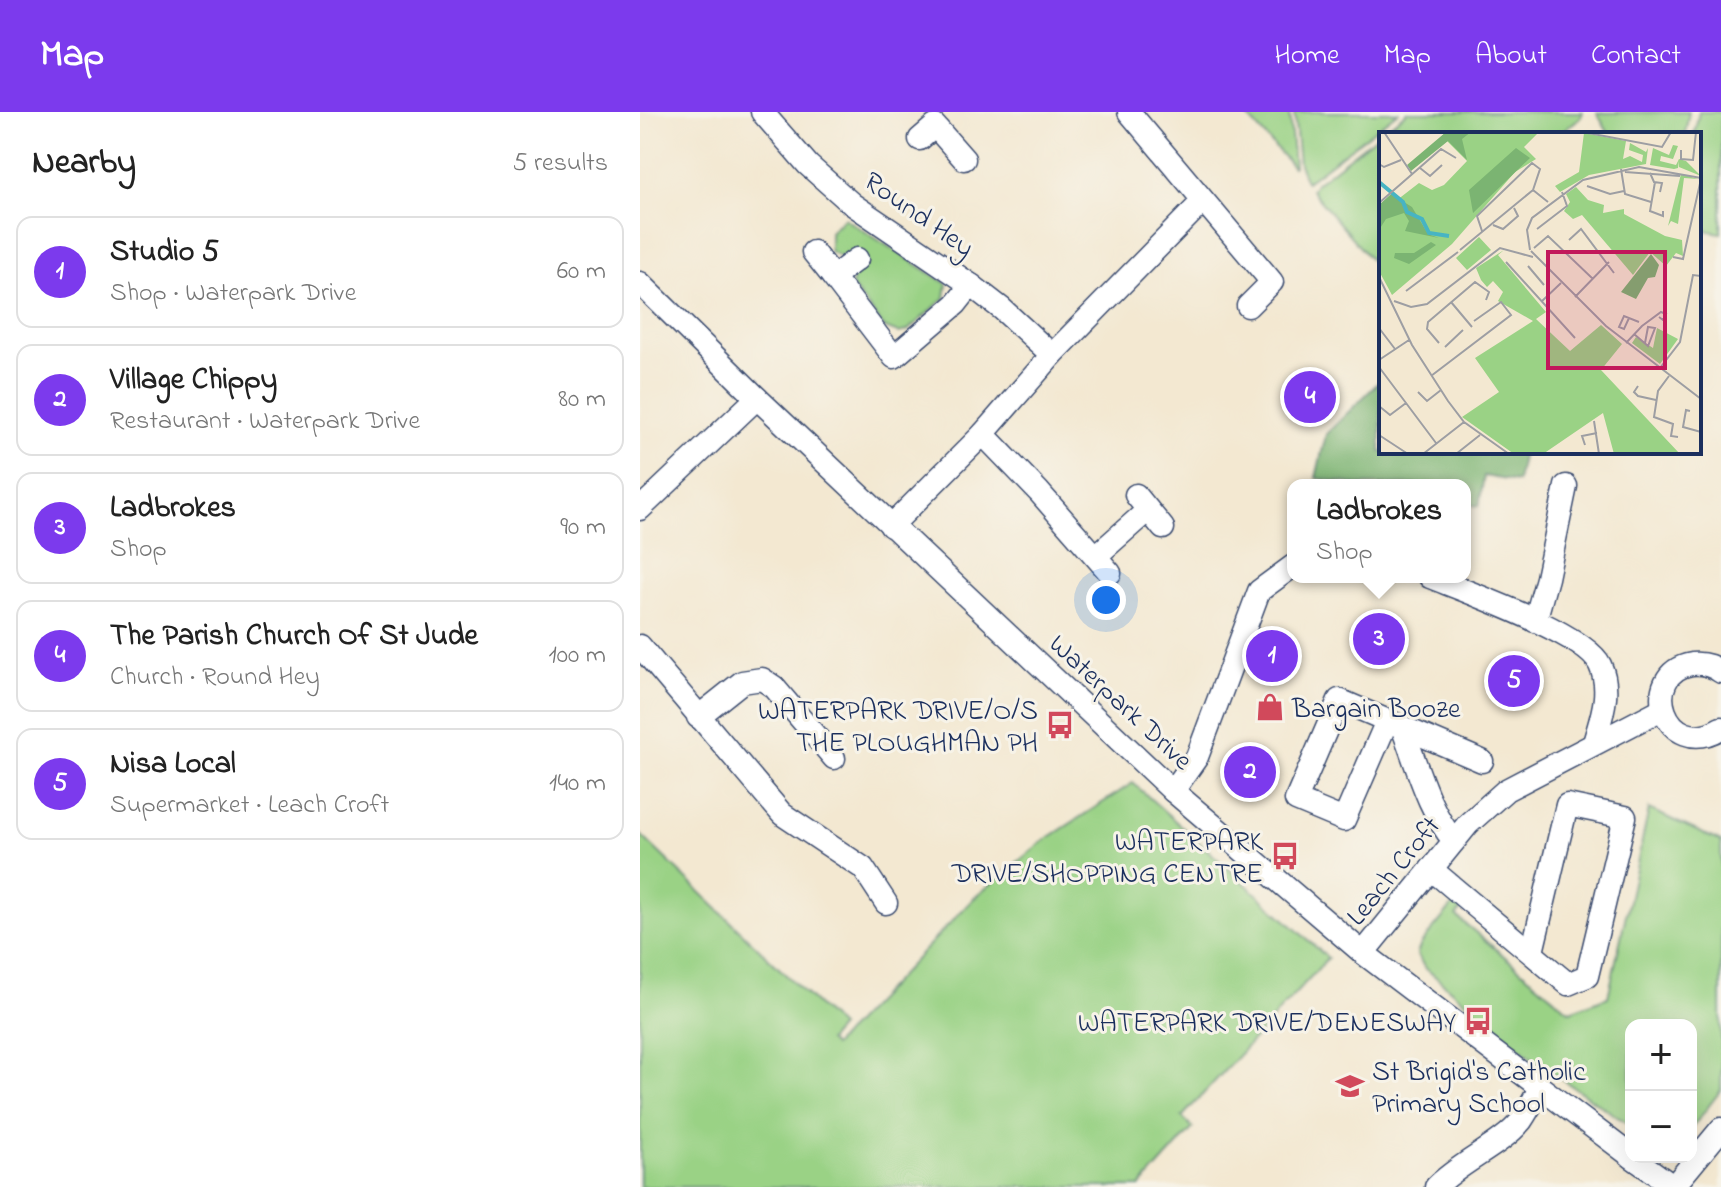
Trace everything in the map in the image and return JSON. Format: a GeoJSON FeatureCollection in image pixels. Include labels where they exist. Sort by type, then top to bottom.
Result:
{"type":"FeatureCollection","features":[{"type":"Feature","properties":{"kind":"street","name":"Round Hey"},"geometry":{"type":"LineString","coordinates":[[762,112],[808,165],[852,204],[971,285],[1052,355]]}},
{"type":"Feature","properties":{"kind":"street"},"geometry":{"type":"LineString","coordinates":[[1129,112],[1272,282],[1248,306]]}},
{"type":"Feature","properties":{"kind":"street"},"geometry":{"type":"LineString","coordinates":[[935,126],[964,159]]}},
{"type":"Feature","properties":{"kind":"street"},"geometry":{"type":"LineString","coordinates":[[891,526],[983,434],[1052,355],[1203,201]]}},
{"type":"Feature","properties":{"kind":"street"},"geometry":{"type":"LineString","coordinates":[[813,252],[894,357],[956,304],[971,285]]}},
{"type":"Feature","properties":{"kind":"street"},"geometry":{"type":"LineString","coordinates":[[833,277],[857,259]]}},
{"type":"Feature","properties":{"kind":"street","name":"Waterpark Drive"},"geometry":{"type":"LineString","coordinates":[[640,283],[891,526],[1173,791],[1363,953],[1625,1151]]}},
{"type":"Feature","properties":{"kind":"street"},"geometry":{"type":"LineString","coordinates":[[640,509],[757,398]]}},
{"type":"Feature","properties":{"kind":"street"},"geometry":{"type":"LineString","coordinates":[[983,434],[1103,565],[1142,502],[1163,528]]}},
{"type":"Feature","properties":{"kind":"street"},"geometry":{"type":"LineString","coordinates":[[1535,621],[1566,486]]}},
{"type":"Feature","properties":{"kind":"street"},"geometry":{"type":"LineString","coordinates":[[1173,791],[1197,757],[1259,591],[1287,568]]}},
{"type":"Feature","properties":{"kind":"street"},"geometry":{"type":"LineString","coordinates":[[1444,583],[1535,621],[1593,654],[1600,663],[1606,699],[1594,743]]}},
{"type":"Feature","properties":{"kind":"street"},"geometry":{"type":"LineString","coordinates":[[640,646],[782,814],[863,868],[886,903]]}},
{"type":"Feature","properties":{"kind":"street"},"geometry":{"type":"LineString","coordinates":[[1721,672],[1702,663],[1684,666],[1670,676],[1662,691],[1662,709],[1671,725],[1686,734],[1703,736],[1721,728]]}},
{"type":"Feature","properties":{"kind":"street"},"geometry":{"type":"LineString","coordinates":[[698,717],[742,682],[762,679],[774,687],[834,758]]}},
{"type":"Feature","properties":{"kind":"street"},"geometry":{"type":"LineString","coordinates":[[1395,724],[1344,820],[1296,800],[1339,700],[1482,761]]}},
{"type":"Feature","properties":{"kind":"street","name":"Leach Croft"},"geometry":{"type":"LineString","coordinates":[[1363,953],[1461,833],[1506,790],[1662,709]]}},
{"type":"Feature","properties":{"kind":"street"},"geometry":{"type":"LineString","coordinates":[[1395,724],[1444,828],[1461,833]]}},
{"type":"Feature","properties":{"kind":"street"},"geometry":{"type":"LineString","coordinates":[[1431,869],[1568,984],[1587,976],[1625,817],[1567,805],[1532,952]]}},
{"type":"Feature","properties":{"kind":"street"},"geometry":{"type":"LineString","coordinates":[[1436,1187],[1510,1131],[1520,1121],[1540,1088]]}},
{"type":"Feature","properties":{"kind":"street"},"geometry":{"type":"LineString","coordinates":[[1674,1187],[1721,1129]]}},
{"type":"Feature","properties":{"kind":"street","name":"Waterpark Drive"},"geometry":{"type":"LineString","coordinates":[[1641,1163],[1674,1187]]}},
{"type":"Feature","properties":{"kind":"green space"},"geometry":{"type":"Polygon","coordinates":[[[1243,112],[1289,112],[1293,167],[1243,112]]]}},
{"type":"Feature","properties":{"kind":"green space"},"geometry":{"type":"Polygon","coordinates":[[[1294,112],[1398,112],[1306,182],[1299,164],[1294,112]]]}},
{"type":"Feature","properties":{"kind":"green space"},"geometry":{"type":"Polygon","coordinates":[[[1407,112],[1583,112],[1562,132],[1381,132],[1407,112]]]}},
{"type":"Feature","properties":{"kind":"green space"},"geometry":{"type":"Polygon","coordinates":[[[1689,112],[1685,132],[1608,132],[1597,113],[1689,112]]]}},
{"type":"Feature","properties":{"kind":"green space"},"geometry":{"type":"Polygon","coordinates":[[[1699,112],[1721,112],[1721,233],[1701,229],[1701,132],[1694,132],[1699,112]]]}},
{"type":"Feature","properties":{"kind":"green space"},"geometry":{"type":"Polygon","coordinates":[[[1379,134],[1379,270],[1311,190],[1379,134]]]}},
{"type":"Feature","properties":{"kind":"green space"},"geometry":{"type":"Polygon","coordinates":[[[844,218],[947,284],[945,298],[907,331],[898,333],[885,328],[852,287],[854,274],[844,256],[830,251],[830,232],[844,218]]]}},
{"type":"Feature","properties":{"kind":"green space"},"geometry":{"type":"Polygon","coordinates":[[[1379,382],[1379,454],[1523,454],[1517,482],[1484,476],[1479,506],[1471,505],[1471,479],[1316,478],[1326,434],[1379,382]]]}},
{"type":"Feature","properties":{"kind":"green space"},"geometry":{"type":"Polygon","coordinates":[[[1133,783],[1328,958],[1182,1117],[1193,1128],[1140,1187],[640,1187],[640,834],[840,1027],[828,1041],[833,1046],[973,899],[1042,842],[1133,783]]]}},
{"type":"Feature","properties":{"kind":"green space"},"geometry":{"type":"Polygon","coordinates":[[[1649,809],[1721,842],[1721,1090],[1697,1121],[1697,1019],[1625,1019],[1625,1122],[1535,1061],[1424,967],[1417,954],[1421,944],[1458,899],[1465,905],[1456,916],[1570,1011],[1608,997],[1649,809]]]}},
{"type":"Feature","properties":{"kind":"place","name":"The Parish Church Of St Jude"},"geometry":{"type":"Point","coordinates":[1310,397]}},
{"type":"Feature","properties":{"kind":"place","name":"Ladbrokes"},"geometry":{"type":"Point","coordinates":[1379,639]}},
{"type":"Feature","properties":{"kind":"place","name":"Studio 5"},"geometry":{"type":"Point","coordinates":[1272,656]}},
{"type":"Feature","properties":{"kind":"place","name":"Nisa Local"},"geometry":{"type":"Point","coordinates":[1514,681]}},
{"type":"Feature","properties":{"kind":"place","name":"Bargain Booze"},"geometry":{"type":"Point","coordinates":[1270,707]}},
{"type":"Feature","properties":{"kind":"place","name":"WATERPARK DRIVE/O/S THE PLOUGHMAN PH"},"geometry":{"type":"Point","coordinates":[1060,725]}},
{"type":"Feature","properties":{"kind":"place","name":"Village Chippy"},"geometry":{"type":"Point","coordinates":[1250,772]}},
{"type":"Feature","properties":{"kind":"place","name":"WATERPARK DRIVE/SHOPPING CENTRE"},"geometry":{"type":"Point","coordinates":[1285,856]}},
{"type":"Feature","properties":{"kind":"place","name":"WATERPARK DRIVE/DENESWAY"},"geometry":{"type":"Point","coordinates":[1478,1021]}},
{"type":"Feature","properties":{"kind":"place","name":"St Brigid's Catholic Primary School"},"geometry":{"type":"Point","coordinates":[1350,1086]}}]}
